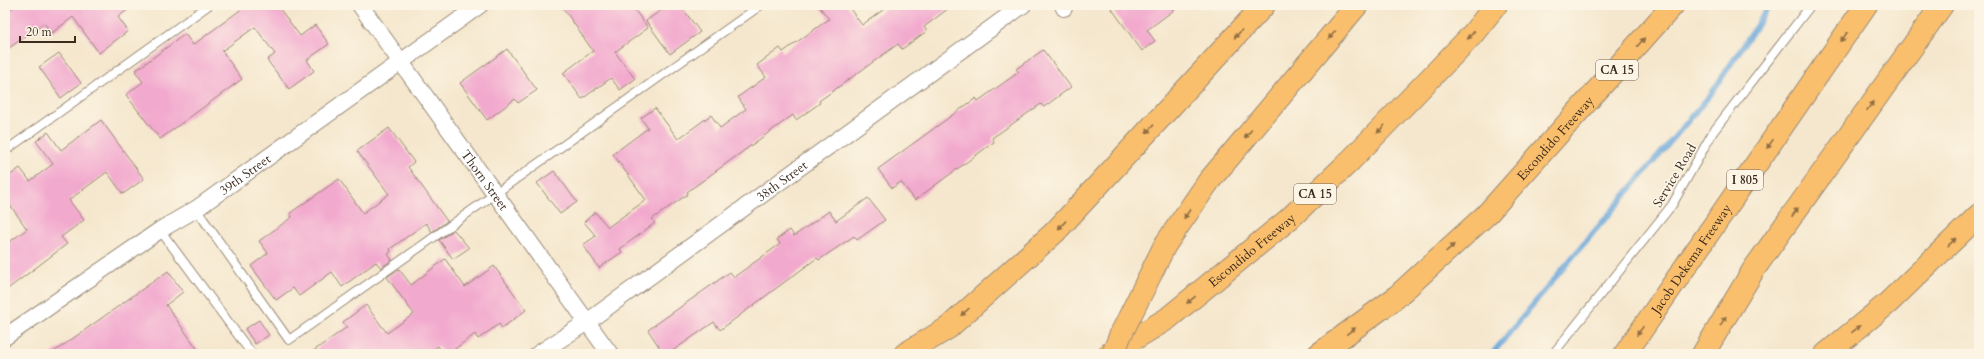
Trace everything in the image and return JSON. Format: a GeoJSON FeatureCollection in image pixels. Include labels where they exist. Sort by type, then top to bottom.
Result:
{"type":"FeatureCollection","features":[{"type":"Feature","properties":{"kind":"highway"},"geometry":{"type":"LineString","coordinates":[[905,354],[948,328],[1055,232],[1264,5]]}},
{"type":"Feature","properties":{"kind":"highway"},"geometry":{"type":"LineString","coordinates":[[1113,354],[1120,336],[1165,245],[1209,181],[1357,5]]}},
{"type":"Feature","properties":{"kind":"highway","name":"Escondido Freeway"},"geometry":{"type":"LineString","coordinates":[[1109,354],[1168,319],[1289,219],[1350,161],[1471,36],[1496,5]]}},
{"type":"Feature","properties":{"kind":"highway","name":"Escondido Freeway"},"geometry":{"type":"LineString","coordinates":[[1319,354],[1394,299],[1487,214],[1672,5]]}},
{"type":"Feature","properties":{"kind":"highway","name":"Jacob Dekema Freeway"},"geometry":{"type":"LineString","coordinates":[[1625,354],[1866,5]]}},
{"type":"Feature","properties":{"kind":"highway"},"geometry":{"type":"LineString","coordinates":[[1703,354],[1754,269],[1942,5]]}},
{"type":"Feature","properties":{"kind":"highway"},"geometry":{"type":"LineString","coordinates":[[1826,354],[1888,303],[1979,215]]}},
{"type":"Feature","properties":{"kind":"street","name":"Thorn Street"},"geometry":{"type":"LineString","coordinates":[[360,5],[610,354]]}},
{"type":"Feature","properties":{"kind":"street","name":"39th Street"},"geometry":{"type":"LineString","coordinates":[[5,337],[160,230],[196,209],[480,5]]}},
{"type":"Feature","properties":{"kind":"street","name":"38th Street"},"geometry":{"type":"LineString","coordinates":[[538,354],[587,322],[1023,5]]}},
{"type":"Feature","properties":{"kind":"lane"},"geometry":{"type":"LineString","coordinates":[[5,151],[209,5]]}},
{"type":"Feature","properties":{"kind":"lane"},"geometry":{"type":"LineString","coordinates":[[196,209],[289,340],[761,5]]}},
{"type":"Feature","properties":{"kind":"lane","name":"Service Road"},"geometry":{"type":"LineString","coordinates":[[1553,354],[1672,205],[1713,132],[1810,5]]}},
{"type":"Feature","properties":{"kind":"lane"},"geometry":{"type":"LineString","coordinates":[[160,230],[252,354]]}},
{"type":"Feature","properties":{"kind":"building"},"geometry":{"type":"Polygon","coordinates":[[[16,5],[134,5],[118,17],[128,31],[99,53],[73,17],[52,33],[44,23],[5,51],[5,13],[16,5]]]}},
{"type":"Feature","properties":{"kind":"building"},"geometry":{"type":"Polygon","coordinates":[[[247,5],[277,5],[300,36],[315,25],[329,44],[307,60],[314,71],[289,89],[267,60],[275,54],[255,27],[222,51],[242,79],[160,139],[126,95],[143,82],[135,71],[185,34],[193,45],[247,5]]]}},
{"type":"Feature","properties":{"kind":"building"},"geometry":{"type":"Polygon","coordinates":[[[561,5],[631,5],[648,28],[615,52],[635,79],[620,90],[611,78],[582,99],[563,73],[593,51],[561,5]]]}},
{"type":"Feature","properties":{"kind":"building"},"geometry":{"type":"Polygon","coordinates":[[[668,5],[680,5],[700,32],[670,54],[646,21],[668,5]]]}},
{"type":"Feature","properties":{"kind":"building"},"geometry":{"type":"Polygon","coordinates":[[[818,5],[847,5],[862,25],[890,5],[953,5],[924,27],[927,31],[902,49],[898,44],[819,101],[820,103],[796,120],[793,115],[687,192],[688,194],[652,219],[655,223],[620,249],[622,252],[599,268],[583,245],[596,236],[584,222],[595,212],[608,227],[646,200],[613,154],[648,128],[641,118],[655,108],[678,139],[711,115],[720,128],[746,109],[738,97],[766,77],[757,65],[780,48],[783,52],[829,19],[818,5]]]}},
{"type":"Feature","properties":{"kind":"building"},"geometry":{"type":"Polygon","coordinates":[[[1109,5],[1181,5],[1147,30],[1155,41],[1142,51],[1109,5]]]}},
{"type":"Feature","properties":{"kind":"building"},"geometry":{"type":"Polygon","coordinates":[[[507,49],[537,90],[518,103],[515,99],[487,120],[460,83],[507,49]]]}},
{"type":"Feature","properties":{"kind":"building"},"geometry":{"type":"Polygon","coordinates":[[[1043,50],[1071,87],[1044,107],[1041,104],[992,138],[994,142],[915,200],[901,182],[892,188],[878,169],[976,98],[978,101],[1019,72],[1016,69],[1043,50]]]}},
{"type":"Feature","properties":{"kind":"building"},"geometry":{"type":"Polygon","coordinates":[[[59,53],[81,83],[61,98],[39,67],[59,53]]]}},
{"type":"Feature","properties":{"kind":"building"},"geometry":{"type":"Polygon","coordinates":[[[101,120],[144,179],[123,194],[107,172],[69,200],[84,220],[61,237],[67,244],[5,291],[5,245],[27,229],[5,198],[5,179],[20,168],[30,181],[53,164],[36,141],[48,132],[61,150],[101,120]]]}},
{"type":"Feature","properties":{"kind":"building"},"geometry":{"type":"Polygon","coordinates":[[[389,128],[414,162],[408,167],[447,221],[432,232],[426,223],[390,249],[391,252],[388,254],[392,260],[381,268],[376,262],[342,287],[332,272],[299,296],[293,288],[276,300],[251,266],[268,253],[259,241],[292,217],[290,213],[339,179],[363,213],[389,194],[357,151],[389,128]]]}},
{"type":"Feature","properties":{"kind":"building"},"geometry":{"type":"Polygon","coordinates":[[[554,171],[577,202],[560,214],[537,183],[554,171]]]}},
{"type":"Feature","properties":{"kind":"building"},"geometry":{"type":"Polygon","coordinates":[[[868,198],[885,220],[857,240],[854,236],[819,260],[817,258],[720,330],[714,322],[668,354],[664,354],[648,330],[730,272],[734,277],[780,244],[777,239],[790,230],[794,236],[829,211],[836,221],[868,198]]]}},
{"type":"Feature","properties":{"kind":"building"},"geometry":{"type":"Polygon","coordinates":[[[454,230],[469,248],[453,259],[439,240],[454,230]]]}},
{"type":"Feature","properties":{"kind":"building"},"geometry":{"type":"Polygon","coordinates":[[[445,259],[465,287],[494,266],[526,310],[502,328],[499,324],[478,339],[475,334],[448,354],[444,354],[438,346],[428,354],[309,354],[347,327],[343,322],[366,305],[387,333],[414,314],[387,277],[399,269],[411,285],[445,259]]]}},
{"type":"Feature","properties":{"kind":"building"},"geometry":{"type":"Polygon","coordinates":[[[168,271],[183,292],[166,305],[201,354],[51,354],[168,271]]]}},
{"type":"Feature","properties":{"kind":"building"},"geometry":{"type":"Polygon","coordinates":[[[259,320],[269,335],[255,344],[245,329],[259,320]]]}},
{"type":"Feature","properties":{"kind":"waterway"},"geometry":{"type":"LineString","coordinates":[[1492,354],[1711,94],[1770,5]]}}]}
